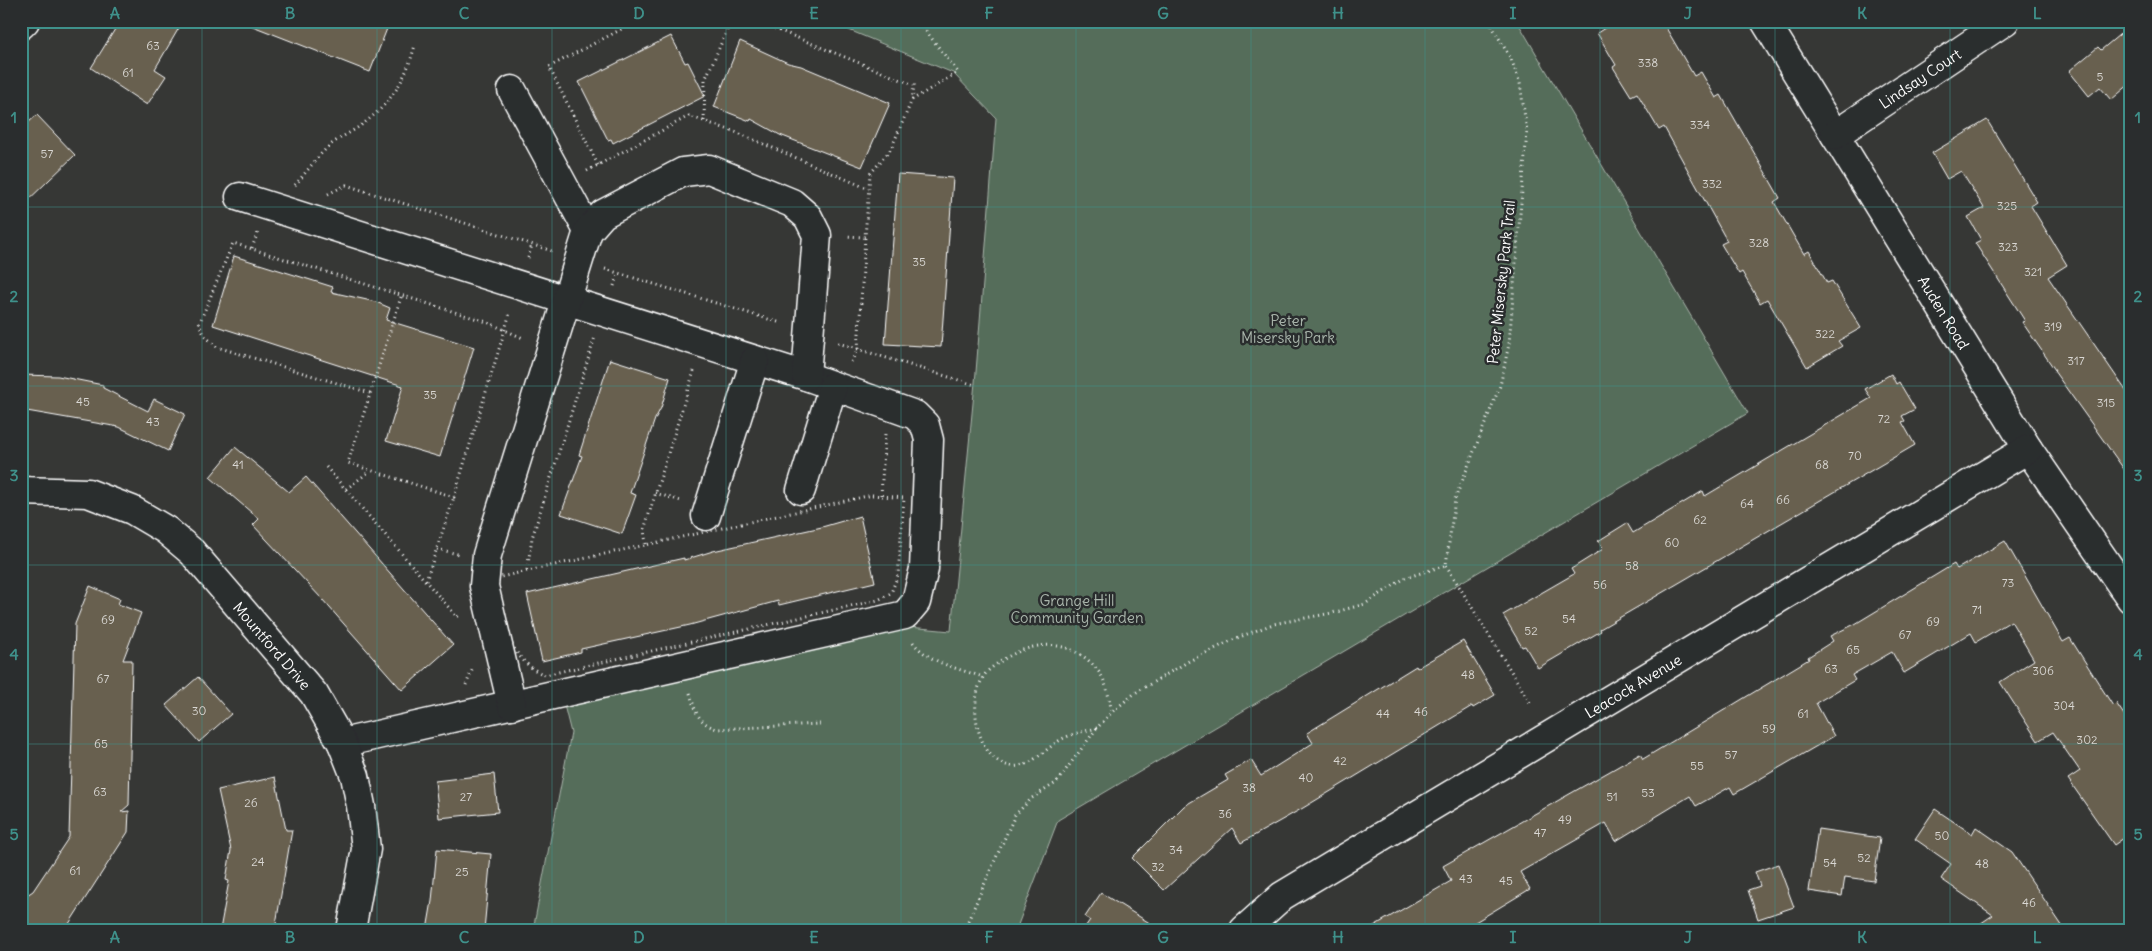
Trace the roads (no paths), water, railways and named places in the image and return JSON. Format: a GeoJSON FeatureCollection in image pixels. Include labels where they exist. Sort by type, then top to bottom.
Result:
{"type":"FeatureCollection","features":[{"type":"Feature","properties":{"kind":"street"},"geometry":{"type":"LineString","coordinates":[[21,25],[24,21]]}},
{"type":"Feature","properties":{"kind":"street","name":"Auden Road"},"geometry":{"type":"LineString","coordinates":[[1765,21],[2028,450],[2131,599]]}},
{"type":"Feature","properties":{"kind":"street","name":"Lindsay Court"},"geometry":{"type":"LineString","coordinates":[[1835,135],[2004,21]]}},
{"type":"Feature","properties":{"kind":"street"},"geometry":{"type":"LineString","coordinates":[[512,90],[588,231]]}},
{"type":"Feature","properties":{"kind":"street"},"geometry":{"type":"LineString","coordinates":[[512,705],[484,586],[487,555],[588,231],[603,214],[683,172],[709,169],[792,203],[808,217],[817,235],[806,376]]}},
{"type":"Feature","properties":{"kind":"street"},"geometry":{"type":"LineString","coordinates":[[240,197],[806,376],[915,415],[925,425],[928,440],[924,569],[916,602],[905,615],[342,743]]}},
{"type":"Feature","properties":{"kind":"street"},"geometry":{"type":"LineString","coordinates":[[706,516],[755,360]]}},
{"type":"Feature","properties":{"kind":"street"},"geometry":{"type":"LineString","coordinates":[[801,490],[833,386]]}},
{"type":"Feature","properties":{"kind":"street","name":"Leacock Avenue"},"geometry":{"type":"LineString","coordinates":[[1244,930],[1282,896],[2028,450]]}},
{"type":"Feature","properties":{"kind":"street","name":"Mountford Drive"},"geometry":{"type":"LineString","coordinates":[[21,491],[88,493],[132,510],[166,530],[192,552],[314,694],[342,743],[355,776],[366,849],[351,930]]}},
{"type":"Feature","properties":{"kind":"park label","name":"Peter Misersky Park"},"geometry":{"type":"Point","coordinates":[1288,328]}},
{"type":"Feature","properties":{"kind":"park label","name":"Grange Hill Community Garden"},"geometry":{"type":"Point","coordinates":[1077,608]}}]}
